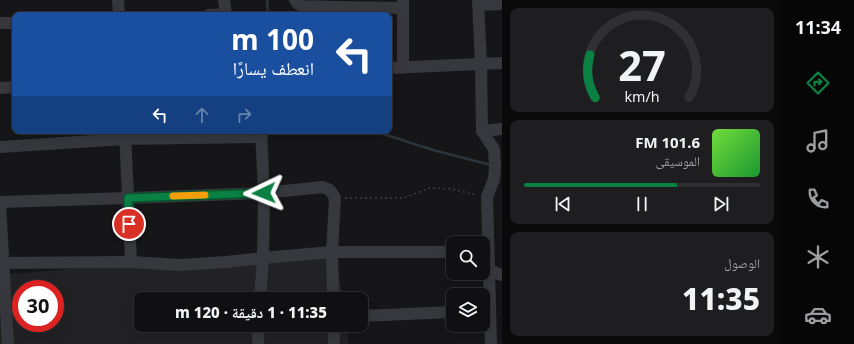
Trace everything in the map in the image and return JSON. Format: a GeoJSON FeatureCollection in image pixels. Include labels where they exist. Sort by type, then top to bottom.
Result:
{"type":"FeatureCollection","features":[{"type":"Feature","properties":{"kind":"street"},"geometry":{"type":"LineString","coordinates":[[118,0],[119,12]]}},
{"type":"Feature","properties":{"kind":"street"},"geometry":{"type":"LineString","coordinates":[[224,0],[226,12]]}},
{"type":"Feature","properties":{"kind":"street"},"geometry":{"type":"LineString","coordinates":[[295,0],[298,4],[303,6],[334,4],[403,4],[404,68]]}},
{"type":"Feature","properties":{"kind":"street"},"geometry":{"type":"LineString","coordinates":[[486,236],[487,197],[494,179],[495,166],[494,149],[482,131],[478,3],[502,4]]}},
{"type":"Feature","properties":{"kind":"street"},"geometry":{"type":"LineString","coordinates":[[0,23],[12,23]]}},
{"type":"Feature","properties":{"kind":"street"},"geometry":{"type":"LineString","coordinates":[[392,68],[502,63]]}},
{"type":"Feature","properties":{"kind":"street"},"geometry":{"type":"LineString","coordinates":[[0,88],[12,87]]}},
{"type":"Feature","properties":{"kind":"street"},"geometry":{"type":"LineString","coordinates":[[482,131],[502,130]]}},
{"type":"Feature","properties":{"kind":"street"},"geometry":{"type":"LineString","coordinates":[[0,147],[126,135],[262,134],[264,193],[263,258],[261,292]]}},
{"type":"Feature","properties":{"kind":"street"},"geometry":{"type":"LineString","coordinates":[[126,135],[131,262]]}},
{"type":"Feature","properties":{"kind":"street"},"geometry":{"type":"LineString","coordinates":[[8,344],[2,263],[0,202],[264,193],[323,187],[330,190],[335,198],[332,252],[333,292]]}},
{"type":"Feature","properties":{"kind":"street"},"geometry":{"type":"LineString","coordinates":[[2,263],[131,262],[180,265],[332,252],[446,252]]}},
{"type":"Feature","properties":{"kind":"street"},"geometry":{"type":"LineString","coordinates":[[490,271],[502,275]]}},
{"type":"Feature","properties":{"kind":"street"},"geometry":{"type":"LineString","coordinates":[[368,316],[446,312]]}},
{"type":"Feature","properties":{"kind":"street"},"geometry":{"type":"LineString","coordinates":[[258,344],[259,332]]}},
{"type":"Feature","properties":{"kind":"street"},"geometry":{"type":"LineString","coordinates":[[333,332],[334,344]]}},
{"type":"Feature","properties":{"kind":"street"},"geometry":{"type":"LineString","coordinates":[[490,332],[491,344]]}},
{"type":"Feature","properties":{"kind":"path"},"geometry":{"type":"LineString","coordinates":[[335,198],[404,198],[430,188],[452,189],[487,197]]}},
{"type":"Feature","properties":{"kind":"shaded area"},"geometry":{"type":"Polygon","coordinates":[[[335,247],[342,292],[134,292],[134,332],[347,332],[349,344],[0,344],[0,275],[335,247]]]}},
{"type":"Feature","properties":{"kind":"waterway"},"geometry":{"type":"LineString","coordinates":[[267,0],[268,12]]}},
{"type":"Feature","properties":{"kind":"waterway"},"geometry":{"type":"LineString","coordinates":[[383,134],[433,150],[491,165]]}},
{"type":"Feature","properties":{"kind":"slow traffic"},"geometry":{"type":"LineString","coordinates":[[173,196],[205,195]]}},
{"type":"Feature","properties":{"kind":"route"},"geometry":{"type":"LineString","coordinates":[[129,224],[128,198],[264,193]]}}]}
